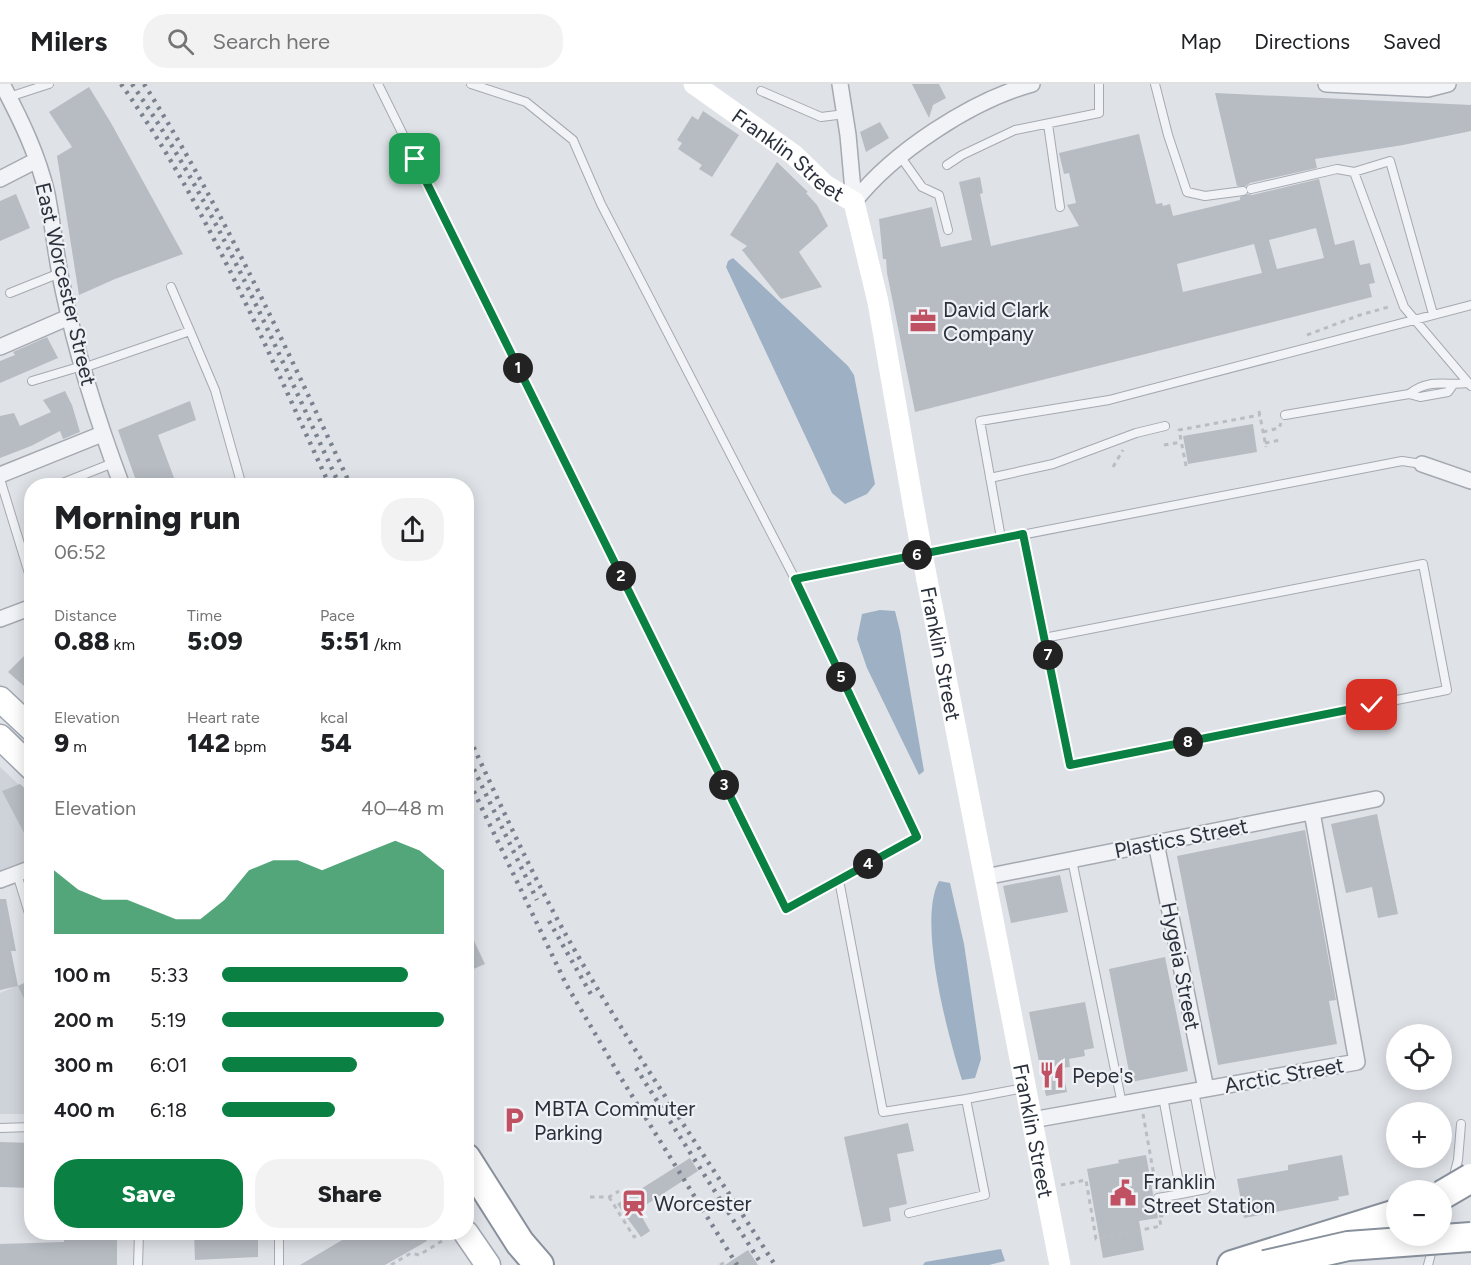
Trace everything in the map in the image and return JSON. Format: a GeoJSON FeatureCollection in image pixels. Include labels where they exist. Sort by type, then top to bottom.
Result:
{"type":"FeatureCollection","features":[{"type":"Feature","properties":{"kind":"highway"},"geometry":{"type":"LineString","coordinates":[[474,1171],[520,1243],[539,1265]]}},
{"type":"Feature","properties":{"kind":"highway"},"geometry":{"type":"LineString","coordinates":[[1452,1190],[1471,1178]]}},
{"type":"Feature","properties":{"kind":"highway"},"geometry":{"type":"LineString","coordinates":[[1232,1265],[1386,1217]]}},
{"type":"Feature","properties":{"kind":"highway"},"geometry":{"type":"LineString","coordinates":[[1265,1265],[1348,1246],[1454,1232]]}},
{"type":"Feature","properties":{"kind":"main road","name":"Franklin Street"},"geometry":{"type":"LineString","coordinates":[[694,84],[794,154],[825,185],[854,202],[878,302],[927,580],[1060,1265]]}},
{"type":"Feature","properties":{"kind":"main road"},"geometry":{"type":"LineString","coordinates":[[0,699],[24,722]]}},
{"type":"Feature","properties":{"kind":"main road"},"geometry":{"type":"LineString","coordinates":[[0,737],[24,760]]}},
{"type":"Feature","properties":{"kind":"main road"},"geometry":{"type":"LineString","coordinates":[[471,1240],[488,1265]]}},
{"type":"Feature","properties":{"kind":"street"},"geometry":{"type":"LineString","coordinates":[[840,84],[854,202]]}},
{"type":"Feature","properties":{"kind":"street"},"geometry":{"type":"LineString","coordinates":[[854,202],[867,185],[900,156],[965,112],[1000,95],[1032,84]]}},
{"type":"Feature","properties":{"kind":"street"},"geometry":{"type":"LineString","coordinates":[[1326,84],[1428,89],[1448,84]]}},
{"type":"Feature","properties":{"kind":"street","name":"East Worcester Street"},"geometry":{"type":"LineString","coordinates":[[6,90],[28,135],[47,193],[69,317],[102,434],[119,478]]}},
{"type":"Feature","properties":{"kind":"street"},"geometry":{"type":"LineString","coordinates":[[0,179],[37,160]]}},
{"type":"Feature","properties":{"kind":"street"},"geometry":{"type":"LineString","coordinates":[[0,347],[69,317]]}},
{"type":"Feature","properties":{"kind":"street"},"geometry":{"type":"LineString","coordinates":[[0,477],[102,434]]}},
{"type":"Feature","properties":{"kind":"street"},"geometry":{"type":"LineString","coordinates":[[1422,464],[1471,482]]}},
{"type":"Feature","properties":{"kind":"street"},"geometry":{"type":"LineString","coordinates":[[0,619],[24,610]]}},
{"type":"Feature","properties":{"kind":"street","name":"Plastics Street"},"geometry":{"type":"LineString","coordinates":[[985,877],[1376,799]]}},
{"type":"Feature","properties":{"kind":"street","name":"Arctic Street"},"geometry":{"type":"LineString","coordinates":[[1032,1120],[1357,1062],[1312,812]]}},
{"type":"Feature","properties":{"kind":"street","name":"Hygeia Street"},"geometry":{"type":"LineString","coordinates":[[1156,843],[1200,1090]]}},
{"type":"Feature","properties":{"kind":"street"},"geometry":{"type":"LineString","coordinates":[[0,880],[24,871]]}},
{"type":"Feature","properties":{"kind":"lane"},"geometry":{"type":"LineString","coordinates":[[6,90],[49,84]]}},
{"type":"Feature","properties":{"kind":"lane"},"geometry":{"type":"LineString","coordinates":[[378,84],[786,909],[917,837],[795,579],[601,204],[573,140],[526,102],[471,84]]}},
{"type":"Feature","properties":{"kind":"lane"},"geometry":{"type":"LineString","coordinates":[[947,165],[962,155],[1015,130],[1099,113],[1099,84]]}},
{"type":"Feature","properties":{"kind":"lane"},"geometry":{"type":"LineString","coordinates":[[1155,84],[1168,135],[1187,192],[1205,196],[1247,190],[1337,169],[1354,172],[1390,161],[1433,314]]}},
{"type":"Feature","properties":{"kind":"lane"},"geometry":{"type":"LineString","coordinates":[[761,91],[821,117],[845,114]]}},
{"type":"Feature","properties":{"kind":"lane"},"geometry":{"type":"LineString","coordinates":[[1048,124],[1060,207]]}},
{"type":"Feature","properties":{"kind":"lane"},"geometry":{"type":"LineString","coordinates":[[900,156],[922,187],[939,195],[948,230]]}},
{"type":"Feature","properties":{"kind":"lane"},"geometry":{"type":"LineString","coordinates":[[1354,172],[1402,304],[1412,319],[1470,385]]}},
{"type":"Feature","properties":{"kind":"lane"},"geometry":{"type":"LineString","coordinates":[[10,293],[60,273]]}},
{"type":"Feature","properties":{"kind":"lane"},"geometry":{"type":"LineString","coordinates":[[171,287],[215,390],[240,478]]}},
{"type":"Feature","properties":{"kind":"lane"},"geometry":{"type":"LineString","coordinates":[[1001,538],[980,421],[1109,400],[1471,305]]}},
{"type":"Feature","properties":{"kind":"lane"},"geometry":{"type":"LineString","coordinates":[[32,381],[190,331]]}},
{"type":"Feature","properties":{"kind":"lane"},"geometry":{"type":"LineString","coordinates":[[1285,415],[1409,394],[1418,387],[1442,382],[1453,385],[1470,385]]}},
{"type":"Feature","properties":{"kind":"lane"},"geometry":{"type":"LineString","coordinates":[[990,478],[1053,464],[1136,433],[1165,426]]}},
{"type":"Feature","properties":{"kind":"lane"},"geometry":{"type":"LineString","coordinates":[[795,579],[1402,461],[1422,464]]}},
{"type":"Feature","properties":{"kind":"lane"},"geometry":{"type":"LineString","coordinates":[[75,478],[113,463]]}},
{"type":"Feature","properties":{"kind":"lane"},"geometry":{"type":"LineString","coordinates":[[0,477],[24,556]]}},
{"type":"Feature","properties":{"kind":"lane"},"geometry":{"type":"LineString","coordinates":[[1023,534],[1044,638],[1070,765],[1447,690],[1423,564],[1044,638]]}},
{"type":"Feature","properties":{"kind":"lane"},"geometry":{"type":"LineString","coordinates":[[1071,860],[1122,1104]]}},
{"type":"Feature","properties":{"kind":"lane"},"geometry":{"type":"LineString","coordinates":[[838,880],[883,1112],[1025,1088]]}},
{"type":"Feature","properties":{"kind":"lane"},"geometry":{"type":"LineString","coordinates":[[1158,1198],[1206,1189],[1211,1180],[1200,1090]]}},
{"type":"Feature","properties":{"kind":"lane"},"geometry":{"type":"LineString","coordinates":[[1163,1097],[1181,1194]]}},
{"type":"Feature","properties":{"kind":"lane"},"geometry":{"type":"LineString","coordinates":[[909,1213],[985,1195],[966,1099]]}},
{"type":"Feature","properties":{"kind":"lane"},"geometry":{"type":"LineString","coordinates":[[1428,1265],[1454,1232],[1461,1124]]}},
{"type":"Feature","properties":{"kind":"lane"},"geometry":{"type":"LineString","coordinates":[[0,1128],[24,1127]]}},
{"type":"Feature","properties":{"kind":"lane"},"geometry":{"type":"LineString","coordinates":[[138,1265],[139,1240]]}},
{"type":"Feature","properties":{"kind":"lane"},"geometry":{"type":"LineString","coordinates":[[279,1240],[279,1265]]}},
{"type":"Feature","properties":{"kind":"path"},"geometry":{"type":"LineString","coordinates":[[1298,338],[1360,315],[1402,304]]}},
{"type":"Feature","properties":{"kind":"path"},"geometry":{"type":"LineString","coordinates":[[1186,466],[1179,430],[1259,413],[1265,445],[1281,440]]}},
{"type":"Feature","properties":{"kind":"path"},"geometry":{"type":"LineString","coordinates":[[1263,432],[1279,428]]}},
{"type":"Feature","properties":{"kind":"path"},"geometry":{"type":"LineString","coordinates":[[1164,445],[1181,442]]}},
{"type":"Feature","properties":{"kind":"path"},"geometry":{"type":"LineString","coordinates":[[1059,1185],[1086,1180],[1096,1239],[1161,1226],[1142,1112]]}},
{"type":"Feature","properties":{"kind":"path"},"geometry":{"type":"LineString","coordinates":[[590,1197],[609,1197],[619,1191]]}},
{"type":"Feature","properties":{"kind":"path"},"geometry":{"type":"LineString","coordinates":[[609,1197],[634,1237],[644,1231]]}},
{"type":"Feature","properties":{"kind":"path"},"geometry":{"type":"LineString","coordinates":[[391,1265],[411,1253],[419,1255],[442,1241]]}},
{"type":"Feature","properties":{"kind":"path"},"geometry":{"type":"LineString","coordinates":[[720,1265],[724,1262]]}},
{"type":"Feature","properties":{"kind":"shaded area"},"geometry":{"type":"Polygon","coordinates":[[[0,767],[24,790],[24,862],[0,871],[0,767]]]}},
{"type":"Feature","properties":{"kind":"shaded area"},"geometry":{"type":"Polygon","coordinates":[[[24,983],[24,1114],[0,1114],[0,993],[24,983]]]}},
{"type":"Feature","properties":{"kind":"water"},"geometry":{"type":"Polygon","coordinates":[[[733,258],[848,366],[854,375],[875,484],[867,494],[845,504],[832,493],[726,267],[728,261],[733,258]]]}},
{"type":"Feature","properties":{"kind":"water"},"geometry":{"type":"Polygon","coordinates":[[[880,610],[895,611],[900,631],[924,771],[919,775],[867,668],[857,639],[862,614],[880,610]]]}},
{"type":"Feature","properties":{"kind":"water"},"geometry":{"type":"Polygon","coordinates":[[[939,881],[950,883],[964,944],[981,1059],[975,1078],[962,1080],[949,1036],[933,950],[931,923],[933,899],[939,881]]]}},
{"type":"Feature","properties":{"kind":"water"},"geometry":{"type":"Polygon","coordinates":[[[1001,1249],[1005,1261],[989,1265],[923,1265],[925,1262],[1001,1249]]]}},
{"type":"Feature","properties":{"kind":"building"},"geometry":{"type":"Polygon","coordinates":[[[912,84],[939,84],[946,98],[933,105],[929,118],[912,84]]]}},
{"type":"Feature","properties":{"kind":"building"},"geometry":{"type":"Polygon","coordinates":[[[89,87],[183,254],[79,295],[57,156],[72,147],[49,112],[89,87]]]}},
{"type":"Feature","properties":{"kind":"building"},"geometry":{"type":"Polygon","coordinates":[[[1215,93],[1471,105],[1471,131],[1315,159],[1317,168],[1250,183],[1246,186],[1237,186],[1215,93]]]}},
{"type":"Feature","properties":{"kind":"building"},"geometry":{"type":"Polygon","coordinates":[[[703,111],[739,135],[712,177],[699,169],[702,165],[678,149],[682,143],[677,140],[692,116],[698,120],[703,111]]]}},
{"type":"Feature","properties":{"kind":"building"},"geometry":{"type":"Polygon","coordinates":[[[880,122],[889,138],[866,152],[860,132],[880,122]]]}},
{"type":"Feature","properties":{"kind":"building"},"geometry":{"type":"Polygon","coordinates":[[[1139,134],[1156,204],[1162,203],[1163,206],[1170,204],[1173,216],[1240,200],[1240,197],[1248,194],[1252,195],[1319,179],[1335,245],[1354,240],[1360,265],[1370,263],[1375,283],[1369,284],[1372,297],[915,412],[886,259],[883,259],[879,219],[932,207],[941,247],[972,240],[959,182],[980,177],[983,193],[980,194],[991,246],[1079,226],[1067,205],[1076,203],[1069,173],[1064,174],[1059,153],[1139,134]],[[1316,228],[1269,240],[1277,269],[1324,258],[1316,228]],[[1254,244],[1177,264],[1183,292],[1262,273],[1254,244]]]}},
{"type":"Feature","properties":{"kind":"building"},"geometry":{"type":"Polygon","coordinates":[[[777,162],[808,192],[806,193],[817,205],[828,226],[799,252],[822,287],[781,299],[742,250],[747,246],[730,235],[777,162]]]}},
{"type":"Feature","properties":{"kind":"building"},"geometry":{"type":"Polygon","coordinates":[[[16,194],[30,228],[0,241],[0,201],[16,194]]]}},
{"type":"Feature","properties":{"kind":"building"},"geometry":{"type":"Polygon","coordinates":[[[47,337],[58,358],[0,383],[0,361],[15,355],[13,352],[47,337]]]}},
{"type":"Feature","properties":{"kind":"building"},"geometry":{"type":"Polygon","coordinates":[[[65,391],[80,432],[63,439],[60,431],[0,458],[0,416],[14,413],[20,426],[51,412],[43,400],[65,391]]]}},
{"type":"Feature","properties":{"kind":"building"},"geometry":{"type":"Polygon","coordinates":[[[190,401],[196,420],[158,435],[174,478],[135,478],[118,430],[190,401]]]}},
{"type":"Feature","properties":{"kind":"building"},"geometry":{"type":"Polygon","coordinates":[[[1253,424],[1257,452],[1188,464],[1183,436],[1253,424]]]}},
{"type":"Feature","properties":{"kind":"building"},"geometry":{"type":"Polygon","coordinates":[[[24,656],[24,686],[8,672],[24,656]]]}},
{"type":"Feature","properties":{"kind":"building"},"geometry":{"type":"Polygon","coordinates":[[[20,784],[24,788],[24,833],[2,791],[20,784]]]}},
{"type":"Feature","properties":{"kind":"building"},"geometry":{"type":"Polygon","coordinates":[[[1377,814],[1398,914],[1378,918],[1372,887],[1346,893],[1331,824],[1377,814]]]}},
{"type":"Feature","properties":{"kind":"building"},"geometry":{"type":"Polygon","coordinates":[[[1305,830],[1336,1000],[1329,1001],[1337,1044],[1218,1065],[1177,856],[1305,830]]]}},
{"type":"Feature","properties":{"kind":"building"},"geometry":{"type":"Polygon","coordinates":[[[1060,875],[1068,912],[1011,923],[1003,886],[1060,875]]]}},
{"type":"Feature","properties":{"kind":"building"},"geometry":{"type":"Polygon","coordinates":[[[0,899],[6,899],[16,951],[11,951],[18,986],[0,990],[0,899]]]}},
{"type":"Feature","properties":{"kind":"building"},"geometry":{"type":"Polygon","coordinates":[[[474,941],[485,964],[474,969],[474,941]]]}},
{"type":"Feature","properties":{"kind":"building"},"geometry":{"type":"Polygon","coordinates":[[[1165,957],[1188,1071],[1131,1082],[1109,969],[1165,957]]]}},
{"type":"Feature","properties":{"kind":"building"},"geometry":{"type":"Polygon","coordinates":[[[24,983],[24,999],[18,986],[24,983]]]}},
{"type":"Feature","properties":{"kind":"building"},"geometry":{"type":"Polygon","coordinates":[[[1085,1002],[1094,1048],[1084,1050],[1085,1056],[1069,1059],[1070,1067],[1062,1068],[1067,1092],[1046,1096],[1029,1012],[1085,1002]]]}},
{"type":"Feature","properties":{"kind":"building"},"geometry":{"type":"Polygon","coordinates":[[[908,1123],[914,1151],[897,1154],[907,1204],[889,1208],[891,1221],[863,1227],[844,1137],[908,1123]]]}},
{"type":"Feature","properties":{"kind":"building"},"geometry":{"type":"Polygon","coordinates":[[[0,1142],[24,1143],[24,1188],[0,1187],[0,1142]]]}},
{"type":"Feature","properties":{"kind":"building","name":"Franklin Street Station"},"geometry":{"type":"Polygon","coordinates":[[[1146,1155],[1152,1200],[1155,1203],[1158,1218],[1139,1221],[1144,1250],[1103,1258],[1087,1169],[1146,1155]]]}},
{"type":"Feature","properties":{"kind":"building"},"geometry":{"type":"Polygon","coordinates":[[[1342,1155],[1349,1195],[1338,1197],[1339,1200],[1244,1218],[1237,1179],[1288,1170],[1288,1165],[1342,1155]]]}},
{"type":"Feature","properties":{"kind":"building"},"geometry":{"type":"Polygon","coordinates":[[[690,1158],[698,1171],[638,1210],[650,1231],[641,1237],[617,1204],[690,1158]]]}},
{"type":"Feature","properties":{"kind":"building"},"geometry":{"type":"Polygon","coordinates":[[[64,1240],[117,1240],[117,1265],[0,1265],[0,1244],[64,1242],[64,1240]]]}},
{"type":"Feature","properties":{"kind":"building"},"geometry":{"type":"Polygon","coordinates":[[[194,1240],[258,1240],[258,1257],[195,1260],[194,1240]]]}},
{"type":"Feature","properties":{"kind":"building"},"geometry":{"type":"Polygon","coordinates":[[[342,1240],[427,1241],[385,1265],[300,1265],[342,1240]]]}},
{"type":"Feature","properties":{"kind":"building"},"geometry":{"type":"Polygon","coordinates":[[[748,1250],[758,1265],[725,1265],[748,1250]]]}},
{"type":"Feature","properties":{"kind":"railway"},"geometry":{"type":"LineString","coordinates":[[121,84],[182,179],[209,229],[326,478]]}},
{"type":"Feature","properties":{"kind":"railway"},"geometry":{"type":"LineString","coordinates":[[132,84],[163,131],[219,230],[336,478]]}},
{"type":"Feature","properties":{"kind":"railway"},"geometry":{"type":"LineString","coordinates":[[144,84],[228,231],[347,478]]}},
{"type":"Feature","properties":{"kind":"railway"},"geometry":{"type":"LineString","coordinates":[[474,748],[552,910],[590,977],[775,1265]]}},
{"type":"Feature","properties":{"kind":"railway"},"geometry":{"type":"LineString","coordinates":[[474,770],[537,900]]}},
{"type":"Feature","properties":{"kind":"railway"},"geometry":{"type":"LineString","coordinates":[[474,792],[566,984],[621,1078],[737,1265]]}},
{"type":"Feature","properties":{"kind":"railway"},"geometry":{"type":"LineString","coordinates":[[549,921],[592,996]]}},
{"type":"Feature","properties":{"kind":"railway"},"geometry":{"type":"LineString","coordinates":[[636,1068],[762,1265]]}},
{"type":"Feature","properties":{"kind":"place","name":"David Clark Company"},"geometry":{"type":"Point","coordinates":[923,321]}},
{"type":"Feature","properties":{"kind":"place","name":"Pepe's"},"geometry":{"type":"Point","coordinates":[1052,1075]}},
{"type":"Feature","properties":{"kind":"place","name":"MBTA Commuter Parking"},"geometry":{"type":"Point","coordinates":[514,1120]}},
{"type":"Feature","properties":{"kind":"place","name":"Franklin Street Station"},"geometry":{"type":"Point","coordinates":[1123,1193]}},
{"type":"Feature","properties":{"kind":"place","name":"Worcester"},"geometry":{"type":"Point","coordinates":[634,1203]}},
{"type":"Feature","properties":{"kind":"route"},"geometry":{"type":"LineString","coordinates":[[415,159],[786,909],[917,837],[795,579],[1023,534],[1070,765],[1372,705]]}}]}
